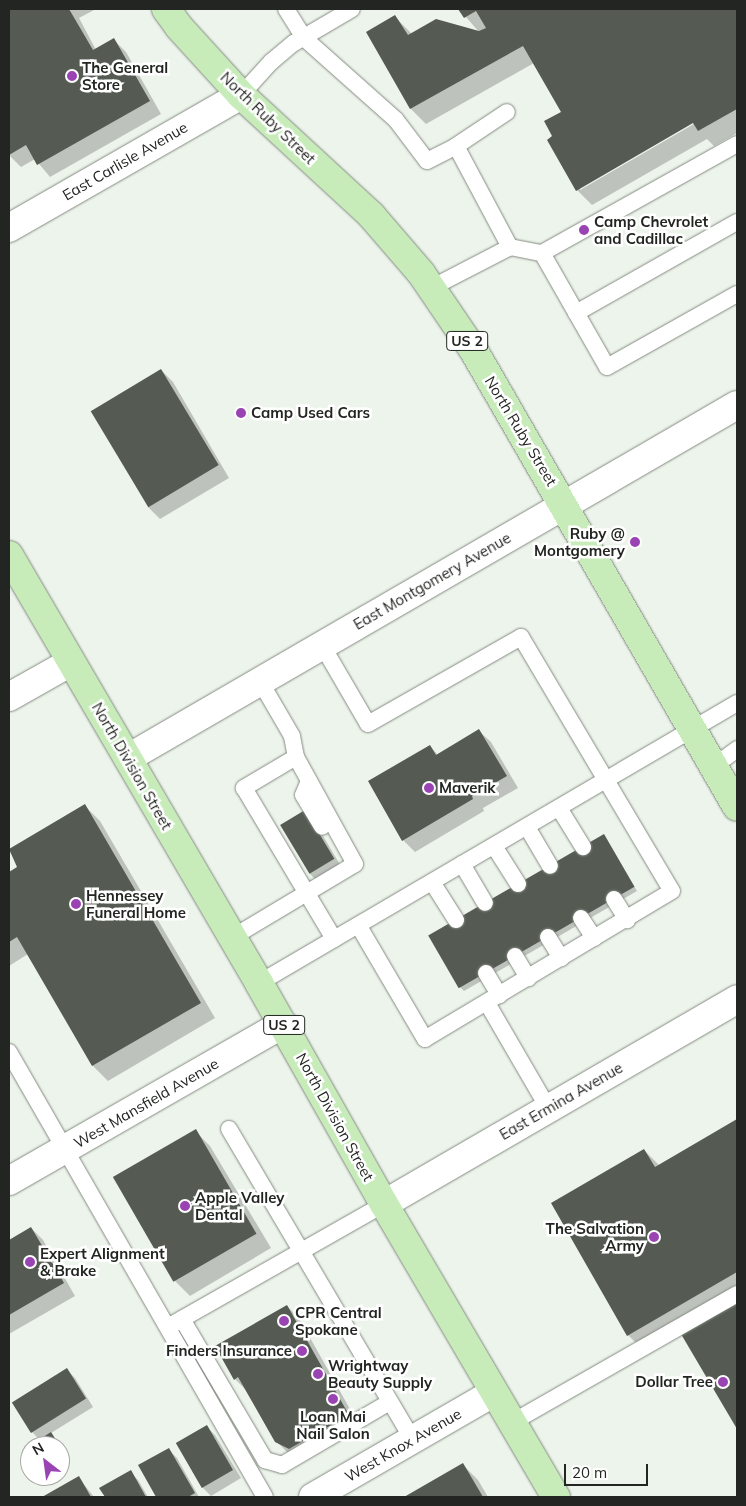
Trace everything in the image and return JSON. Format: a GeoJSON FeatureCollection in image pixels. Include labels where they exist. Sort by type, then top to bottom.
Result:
{"type":"FeatureCollection","features":[{"type":"Feature","properties":{"kind":"main road","name":"North Ruby Street"},"geometry":{"type":"LineString","coordinates":[[166,9],[179,28],[241,95],[371,215],[431,288],[474,351],[737,807]]}},
{"type":"Feature","properties":{"kind":"main road","name":"North Division Street"},"geometry":{"type":"LineString","coordinates":[[9,555],[233,937],[493,1393],[556,1497]]}},
{"type":"Feature","properties":{"kind":"street","name":"East Carlisle Avenue"},"geometry":{"type":"LineString","coordinates":[[9,228],[241,95]]}},
{"type":"Feature","properties":{"kind":"street","name":"East Montgomery Avenue"},"geometry":{"type":"LineString","coordinates":[[128,758],[737,406]]}},
{"type":"Feature","properties":{"kind":"street"},"geometry":{"type":"LineString","coordinates":[[9,697],[71,662]]}},
{"type":"Feature","properties":{"kind":"street","name":"East Ermina Avenue"},"geometry":{"type":"LineString","coordinates":[[384,1204],[737,999]]}},
{"type":"Feature","properties":{"kind":"street","name":"West Mansfield Avenue"},"geometry":{"type":"LineString","coordinates":[[9,1181],[283,1024]]}},
{"type":"Feature","properties":{"kind":"street","name":"West Knox Avenue"},"geometry":{"type":"LineString","coordinates":[[313,1497],[493,1393]]}},
{"type":"Feature","properties":{"kind":"lane"},"geometry":{"type":"LineString","coordinates":[[286,9],[304,38],[396,120],[427,160],[456,146],[507,112]]}},
{"type":"Feature","properties":{"kind":"lane"},"geometry":{"type":"LineString","coordinates":[[241,95],[271,62],[304,38],[352,9]]}},
{"type":"Feature","properties":{"kind":"lane"},"geometry":{"type":"LineString","coordinates":[[431,288],[510,247],[542,253],[737,144]]}},
{"type":"Feature","properties":{"kind":"lane"},"geometry":{"type":"LineString","coordinates":[[456,146],[510,247]]}},
{"type":"Feature","properties":{"kind":"lane"},"geometry":{"type":"LineString","coordinates":[[576,313],[737,222]]}},
{"type":"Feature","properties":{"kind":"lane"},"geometry":{"type":"LineString","coordinates":[[542,253],[607,367],[737,294]]}},
{"type":"Feature","properties":{"kind":"lane"},"geometry":{"type":"LineString","coordinates":[[322,645],[368,724],[521,637],[672,891],[627,920],[426,1039],[358,925]]}},
{"type":"Feature","properties":{"kind":"lane"},"geometry":{"type":"LineString","coordinates":[[233,937],[355,864],[296,757],[292,736],[260,681]]}},
{"type":"Feature","properties":{"kind":"lane"},"geometry":{"type":"LineString","coordinates":[[259,983],[737,703]]}},
{"type":"Feature","properties":{"kind":"lane"},"geometry":{"type":"LineString","coordinates":[[714,766],[737,749]]}},
{"type":"Feature","properties":{"kind":"lane"},"geometry":{"type":"LineString","coordinates":[[296,757],[244,788],[334,939]]}},
{"type":"Feature","properties":{"kind":"lane"},"geometry":{"type":"LineString","coordinates":[[559,808],[583,847]]}},
{"type":"Feature","properties":{"kind":"lane"},"geometry":{"type":"LineString","coordinates":[[526,827],[550,866]]}},
{"type":"Feature","properties":{"kind":"lane"},"geometry":{"type":"LineString","coordinates":[[494,846],[518,884]]}},
{"type":"Feature","properties":{"kind":"lane"},"geometry":{"type":"LineString","coordinates":[[462,864],[485,903]]}},
{"type":"Feature","properties":{"kind":"lane"},"geometry":{"type":"LineString","coordinates":[[432,882],[456,920]]}},
{"type":"Feature","properties":{"kind":"lane"},"geometry":{"type":"LineString","coordinates":[[614,899],[627,920]]}},
{"type":"Feature","properties":{"kind":"lane"},"geometry":{"type":"LineString","coordinates":[[581,918],[594,938]]}},
{"type":"Feature","properties":{"kind":"lane"},"geometry":{"type":"LineString","coordinates":[[548,937],[561,958]]}},
{"type":"Feature","properties":{"kind":"lane"},"geometry":{"type":"LineString","coordinates":[[515,956],[528,978]]}},
{"type":"Feature","properties":{"kind":"lane"},"geometry":{"type":"LineString","coordinates":[[486,973],[493,999],[548,1108]]}},
{"type":"Feature","properties":{"kind":"lane"},"geometry":{"type":"LineString","coordinates":[[9,1052],[266,1497]]}},
{"type":"Feature","properties":{"kind":"lane"},"geometry":{"type":"LineString","coordinates":[[229,1129],[300,1252],[413,1440]]}},
{"type":"Feature","properties":{"kind":"lane"},"geometry":{"type":"LineString","coordinates":[[167,1327],[384,1204]]}},
{"type":"Feature","properties":{"kind":"lane"},"geometry":{"type":"LineString","coordinates":[[511,1423],[737,1294]]}},
{"type":"Feature","properties":{"kind":"lane"},"geometry":{"type":"LineString","coordinates":[[182,1319],[265,1460],[282,1465],[390,1402]]}},
{"type":"Feature","properties":{"kind":"building","name":"The General Store"},"geometry":{"type":"Polygon","coordinates":[[[9,9],[69,9],[93,50],[114,38],[150,101],[37,165],[26,145],[9,155],[9,9]]]}},
{"type":"Feature","properties":{"kind":"building"},"geometry":{"type":"Polygon","coordinates":[[[458,9],[737,9],[737,109],[698,131],[693,123],[576,191],[547,140],[552,136],[544,121],[561,112],[523,46],[410,109],[366,32],[395,15],[408,35],[436,19],[479,31],[486,28],[476,11],[464,18],[458,9]]]}},
{"type":"Feature","properties":{"kind":"building"},"geometry":{"type":"Polygon","coordinates":[[[161,369],[219,465],[148,507],[91,411],[161,369]]]}},
{"type":"Feature","properties":{"kind":"building","name":"Maverik"},"geometry":{"type":"Polygon","coordinates":[[[479,729],[507,776],[472,796],[473,799],[402,841],[368,781],[430,745],[436,755],[479,729]]]}},
{"type":"Feature","properties":{"kind":"building","name":"Hennessey Funeral Home"},"geometry":{"type":"Polygon","coordinates":[[[85,804],[201,1003],[92,1066],[17,937],[9,942],[9,872],[17,867],[9,849],[85,804]]]}},
{"type":"Feature","properties":{"kind":"building"},"geometry":{"type":"Polygon","coordinates":[[[305,810],[334,859],[309,874],[280,825],[305,810]]]}},
{"type":"Feature","properties":{"kind":"building"},"geometry":{"type":"Polygon","coordinates":[[[604,834],[634,887],[459,988],[428,935],[604,834]]]}},
{"type":"Feature","properties":{"kind":"building","name":"The Salvation Army"},"geometry":{"type":"Polygon","coordinates":[[[737,1119],[737,1272],[627,1336],[551,1203],[644,1149],[655,1167],[737,1119]]]}},
{"type":"Feature","properties":{"kind":"building","name":"Apple Valley Dental"},"geometry":{"type":"Polygon","coordinates":[[[196,1129],[256,1234],[173,1282],[113,1177],[196,1129]]]}},
{"type":"Feature","properties":{"kind":"building","name":"Expert Alignment & Brake"},"geometry":{"type":"Polygon","coordinates":[[[31,1227],[64,1283],[9,1315],[9,1240],[31,1227]]]}},
{"type":"Feature","properties":{"kind":"building","name":"Dollar Tree"},"geometry":{"type":"Polygon","coordinates":[[[737,1301],[737,1429],[681,1334],[737,1301]]]}},
{"type":"Feature","properties":{"kind":"building"},"geometry":{"type":"Polygon","coordinates":[[[287,1305],[349,1415],[289,1449],[275,1442],[238,1377],[234,1380],[215,1346],[287,1305]]]}},
{"type":"Feature","properties":{"kind":"building"},"geometry":{"type":"Polygon","coordinates":[[[67,1368],[86,1399],[31,1433],[12,1402],[67,1368]]]}},
{"type":"Feature","properties":{"kind":"building"},"geometry":{"type":"Polygon","coordinates":[[[207,1425],[233,1470],[202,1488],[176,1443],[207,1425]]]}},
{"type":"Feature","properties":{"kind":"building"},"geometry":{"type":"Polygon","coordinates":[[[51,1432],[54,1436],[45,1436],[51,1432]]]}},
{"type":"Feature","properties":{"kind":"building"},"geometry":{"type":"Polygon","coordinates":[[[169,1448],[195,1493],[188,1497],[156,1497],[138,1465],[169,1448]]]}},
{"type":"Feature","properties":{"kind":"building"},"geometry":{"type":"Polygon","coordinates":[[[463,1463],[483,1497],[404,1497],[463,1463]]]}},
{"type":"Feature","properties":{"kind":"building"},"geometry":{"type":"Polygon","coordinates":[[[131,1470],[146,1497],[105,1497],[99,1488],[131,1470]]]}},
{"type":"Feature","properties":{"kind":"building"},"geometry":{"type":"Polygon","coordinates":[[[79,1476],[91,1497],[42,1497],[61,1486],[70,1486],[70,1481],[79,1476]]]}},
{"type":"Feature","properties":{"kind":"place","name":"The General Store"},"geometry":{"type":"Point","coordinates":[72,76]}},
{"type":"Feature","properties":{"kind":"place","name":"Camp Chevrolet and Cadillac"},"geometry":{"type":"Point","coordinates":[584,230]}},
{"type":"Feature","properties":{"kind":"place","name":"Camp Used Cars"},"geometry":{"type":"Point","coordinates":[241,413]}},
{"type":"Feature","properties":{"kind":"place","name":"Ruby @ Montgomery"},"geometry":{"type":"Point","coordinates":[635,542]}},
{"type":"Feature","properties":{"kind":"place","name":"Maverik"},"geometry":{"type":"Point","coordinates":[429,788]}},
{"type":"Feature","properties":{"kind":"place","name":"Hennessey Funeral Home"},"geometry":{"type":"Point","coordinates":[76,904]}},
{"type":"Feature","properties":{"kind":"place","name":"Apple Valley Dental"},"geometry":{"type":"Point","coordinates":[185,1206]}},
{"type":"Feature","properties":{"kind":"place","name":"The Salvation Army"},"geometry":{"type":"Point","coordinates":[654,1237]}},
{"type":"Feature","properties":{"kind":"place","name":"Expert Alignment & Brake"},"geometry":{"type":"Point","coordinates":[30,1262]}},
{"type":"Feature","properties":{"kind":"place","name":"CPR Central Spokane"},"geometry":{"type":"Point","coordinates":[284,1321]}},
{"type":"Feature","properties":{"kind":"place","name":"Finders Insurance"},"geometry":{"type":"Point","coordinates":[302,1351]}},
{"type":"Feature","properties":{"kind":"place","name":"Wrightway Beauty Supply"},"geometry":{"type":"Point","coordinates":[318,1374]}},
{"type":"Feature","properties":{"kind":"place","name":"Dollar Tree"},"geometry":{"type":"Point","coordinates":[723,1382]}},
{"type":"Feature","properties":{"kind":"place","name":"Loan Mai Nail Salon"},"geometry":{"type":"Point","coordinates":[333,1399]}}]}
